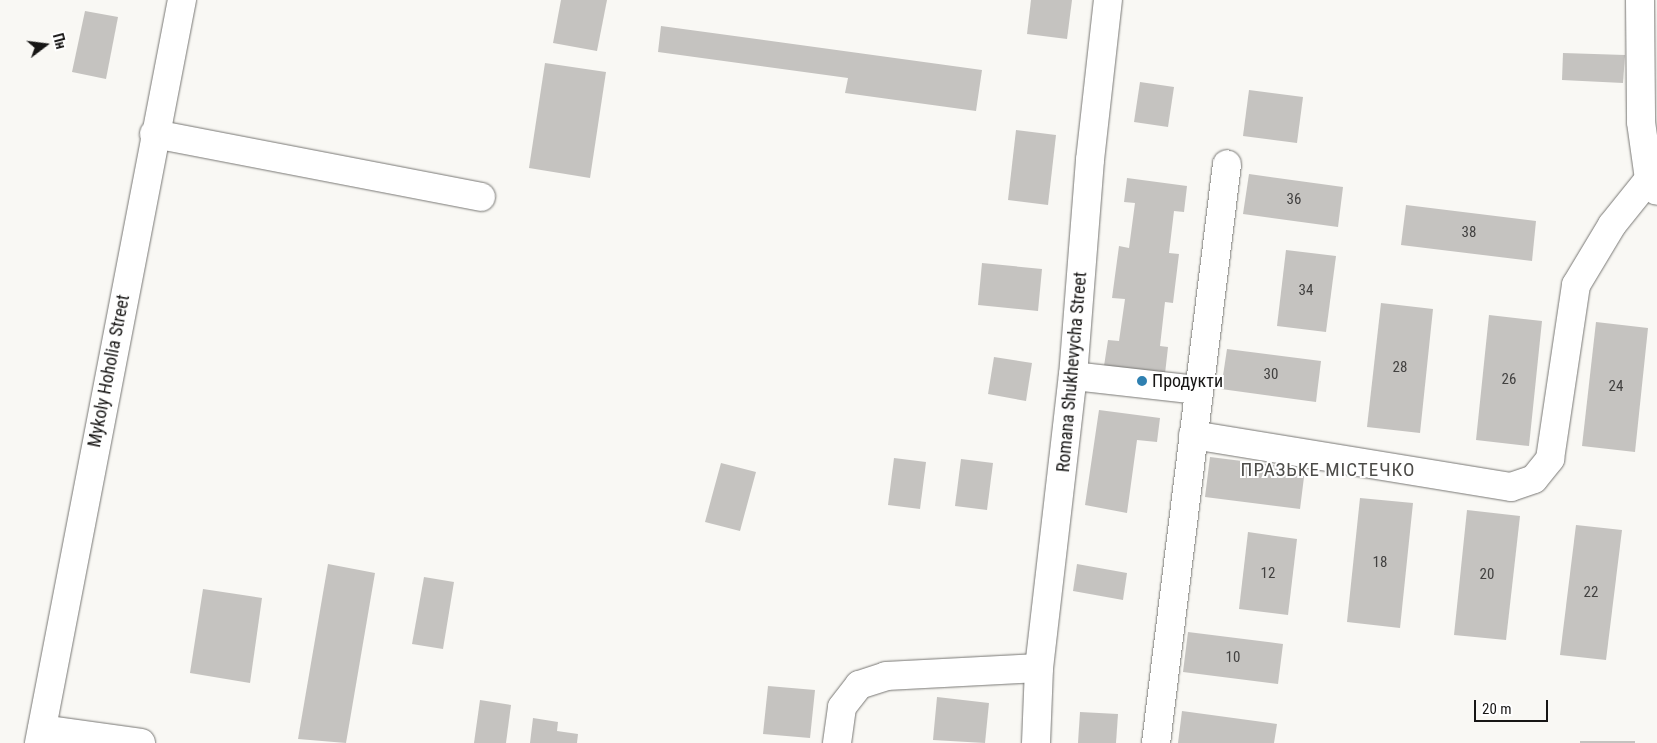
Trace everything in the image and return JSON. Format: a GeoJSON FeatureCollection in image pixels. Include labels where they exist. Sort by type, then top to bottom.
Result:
{"type":"FeatureCollection","features":[{"type":"Feature","properties":{"kind":"street","name":"Mykoly Hoholia Street"},"geometry":{"type":"LineString","coordinates":[[41,736],[154,134],[182,0]]}},
{"type":"Feature","properties":{"kind":"street","name":"Romana Shukhevycha Street"},"geometry":{"type":"LineString","coordinates":[[1036,743],[1040,668],[1073,376],[1090,160],[1108,0]]}},
{"type":"Feature","properties":{"kind":"street"},"geometry":{"type":"LineString","coordinates":[[1193,435],[1511,487],[1534,479],[1550,459],[1576,285],[1612,225],[1653,185],[1641,122],[1640,0]]}},
{"type":"Feature","properties":{"kind":"street"},"geometry":{"type":"LineString","coordinates":[[154,134],[482,197]]}},
{"type":"Feature","properties":{"kind":"street"},"geometry":{"type":"LineString","coordinates":[[1156,743],[1227,164]]}},
{"type":"Feature","properties":{"kind":"street"},"geometry":{"type":"LineString","coordinates":[[1073,376],[1198,390]]}},
{"type":"Feature","properties":{"kind":"street"},"geometry":{"type":"LineString","coordinates":[[838,743],[842,707],[859,685],[886,676],[1040,668]]}},
{"type":"Feature","properties":{"kind":"street"},"geometry":{"type":"LineString","coordinates":[[41,736],[141,743]]}},
{"type":"Feature","properties":{"kind":"building"},"geometry":{"type":"Polygon","coordinates":[[[561,0],[607,0],[597,51],[553,43],[561,0]]]}},
{"type":"Feature","properties":{"kind":"building"},"geometry":{"type":"Polygon","coordinates":[[[1031,0],[1072,0],[1067,39],[1027,34],[1031,0]]]}},
{"type":"Feature","properties":{"kind":"building"},"geometry":{"type":"Polygon","coordinates":[[[85,11],[118,17],[106,79],[72,72],[85,11]]]}},
{"type":"Feature","properties":{"kind":"building"},"geometry":{"type":"Polygon","coordinates":[[[661,26],[982,70],[976,111],[845,93],[848,78],[658,52],[661,26]]]}},
{"type":"Feature","properties":{"kind":"building"},"geometry":{"type":"Polygon","coordinates":[[[1563,53],[1625,55],[1623,83],[1562,80],[1563,53]]]}},
{"type":"Feature","properties":{"kind":"building"},"geometry":{"type":"Polygon","coordinates":[[[545,63],[606,72],[590,178],[529,168],[545,63]]]}},
{"type":"Feature","properties":{"kind":"building"},"geometry":{"type":"Polygon","coordinates":[[[1140,82],[1174,87],[1168,127],[1134,122],[1140,82]]]}},
{"type":"Feature","properties":{"kind":"building"},"geometry":{"type":"Polygon","coordinates":[[[1249,90],[1303,97],[1297,143],[1243,136],[1249,90]]]}},
{"type":"Feature","properties":{"kind":"building"},"geometry":{"type":"Polygon","coordinates":[[[1016,130],[1056,135],[1048,205],[1008,200],[1016,130]]]}},
{"type":"Feature","properties":{"kind":"building"},"geometry":{"type":"Polygon","coordinates":[[[1249,174],[1343,187],[1338,227],[1243,214],[1249,174]]]}},
{"type":"Feature","properties":{"kind":"building"},"geometry":{"type":"Polygon","coordinates":[[[1127,178],[1187,186],[1184,212],[1174,211],[1169,253],[1179,254],[1173,303],[1165,302],[1160,346],[1168,347],[1165,374],[1104,366],[1108,340],[1119,341],[1125,299],[1112,298],[1119,246],[1129,248],[1135,203],[1124,202],[1127,178]]]}},
{"type":"Feature","properties":{"kind":"building"},"geometry":{"type":"Polygon","coordinates":[[[1406,205],[1536,221],[1532,261],[1401,245],[1406,205]]]}},
{"type":"Feature","properties":{"kind":"building"},"geometry":{"type":"Polygon","coordinates":[[[1286,250],[1336,256],[1326,332],[1277,326],[1286,250]]]}},
{"type":"Feature","properties":{"kind":"building"},"geometry":{"type":"Polygon","coordinates":[[[982,263],[1042,269],[1038,311],[978,305],[982,263]]]}},
{"type":"Feature","properties":{"kind":"building"},"geometry":{"type":"Polygon","coordinates":[[[1381,303],[1433,309],[1420,433],[1367,427],[1381,303]]]}},
{"type":"Feature","properties":{"kind":"building"},"geometry":{"type":"Polygon","coordinates":[[[1489,315],[1542,321],[1529,446],[1476,440],[1489,315]]]}},
{"type":"Feature","properties":{"kind":"building"},"geometry":{"type":"Polygon","coordinates":[[[1596,322],[1648,328],[1635,452],[1582,446],[1596,322]]]}},
{"type":"Feature","properties":{"kind":"building"},"geometry":{"type":"Polygon","coordinates":[[[1227,349],[1321,361],[1316,402],[1221,389],[1227,349]]]}},
{"type":"Feature","properties":{"kind":"building"},"geometry":{"type":"Polygon","coordinates":[[[994,357],[1032,363],[1026,401],[988,394],[994,357]]]}},
{"type":"Feature","properties":{"kind":"building"},"geometry":{"type":"Polygon","coordinates":[[[1099,410],[1160,418],[1157,442],[1137,440],[1127,513],[1085,505],[1099,410]]]}},
{"type":"Feature","properties":{"kind":"building"},"geometry":{"type":"Polygon","coordinates":[[[1210,457],[1305,469],[1300,509],[1205,497],[1210,457]]]}},
{"type":"Feature","properties":{"kind":"building"},"geometry":{"type":"Polygon","coordinates":[[[894,458],[926,462],[920,509],[888,505],[894,458]]]}},
{"type":"Feature","properties":{"kind":"building"},"geometry":{"type":"Polygon","coordinates":[[[961,459],[993,463],[987,510],[955,506],[961,459]]]}},
{"type":"Feature","properties":{"kind":"building"},"geometry":{"type":"Polygon","coordinates":[[[721,463],[756,472],[740,531],[705,522],[721,463]]]}},
{"type":"Feature","properties":{"kind":"building"},"geometry":{"type":"Polygon","coordinates":[[[1360,498],[1413,503],[1400,628],[1347,622],[1360,498]]]}},
{"type":"Feature","properties":{"kind":"building"},"geometry":{"type":"Polygon","coordinates":[[[1467,510],[1520,516],[1506,640],[1454,635],[1467,510]]]}},
{"type":"Feature","properties":{"kind":"building"},"geometry":{"type":"Polygon","coordinates":[[[1576,525],[1622,530],[1606,660],[1560,655],[1576,525]]]}},
{"type":"Feature","properties":{"kind":"building"},"geometry":{"type":"Polygon","coordinates":[[[1248,532],[1297,539],[1288,615],[1239,609],[1248,532]]]}},
{"type":"Feature","properties":{"kind":"building"},"geometry":{"type":"Polygon","coordinates":[[[328,564],[375,573],[346,743],[298,739],[328,564]]]}},
{"type":"Feature","properties":{"kind":"building"},"geometry":{"type":"Polygon","coordinates":[[[1077,564],[1127,573],[1123,600],[1073,591],[1077,564]]]}},
{"type":"Feature","properties":{"kind":"building"},"geometry":{"type":"Polygon","coordinates":[[[424,577],[454,582],[443,649],[412,644],[424,577]]]}},
{"type":"Feature","properties":{"kind":"building"},"geometry":{"type":"Polygon","coordinates":[[[203,589],[262,598],[250,683],[190,673],[203,589]]]}},
{"type":"Feature","properties":{"kind":"building"},"geometry":{"type":"Polygon","coordinates":[[[1188,632],[1283,644],[1278,684],[1183,672],[1188,632]]]}},
{"type":"Feature","properties":{"kind":"building"},"geometry":{"type":"Polygon","coordinates":[[[768,686],[815,690],[810,738],[763,734],[768,686]]]}},
{"type":"Feature","properties":{"kind":"building"},"geometry":{"type":"Polygon","coordinates":[[[937,697],[989,703],[985,743],[933,740],[937,697]]]}},
{"type":"Feature","properties":{"kind":"building"},"geometry":{"type":"Polygon","coordinates":[[[480,700],[511,705],[506,743],[474,743],[480,700]]]}},
{"type":"Feature","properties":{"kind":"building"},"geometry":{"type":"Polygon","coordinates":[[[1182,711],[1277,724],[1274,743],[1178,743],[1182,711]]]}},
{"type":"Feature","properties":{"kind":"building"},"geometry":{"type":"Polygon","coordinates":[[[1080,712],[1118,714],[1116,743],[1078,743],[1080,712]]]}},
{"type":"Feature","properties":{"kind":"building"},"geometry":{"type":"Polygon","coordinates":[[[533,718],[558,722],[557,731],[578,734],[577,743],[530,743],[533,718]]]}},
{"type":"Feature","properties":{"kind":"building"},"geometry":{"type":"Polygon","coordinates":[[[1580,741],[1635,741],[1635,743],[1580,743],[1580,741]]]}},
{"type":"Feature","properties":{"kind":"place","name":"Продукти"},"geometry":{"type":"Point","coordinates":[1142,381]}},
{"type":"Feature","properties":{"kind":"district","name":"ПРАЗЬКЕ МІСТЕЧКО"},"geometry":{"type":"Point","coordinates":[1328,470]}}]}
